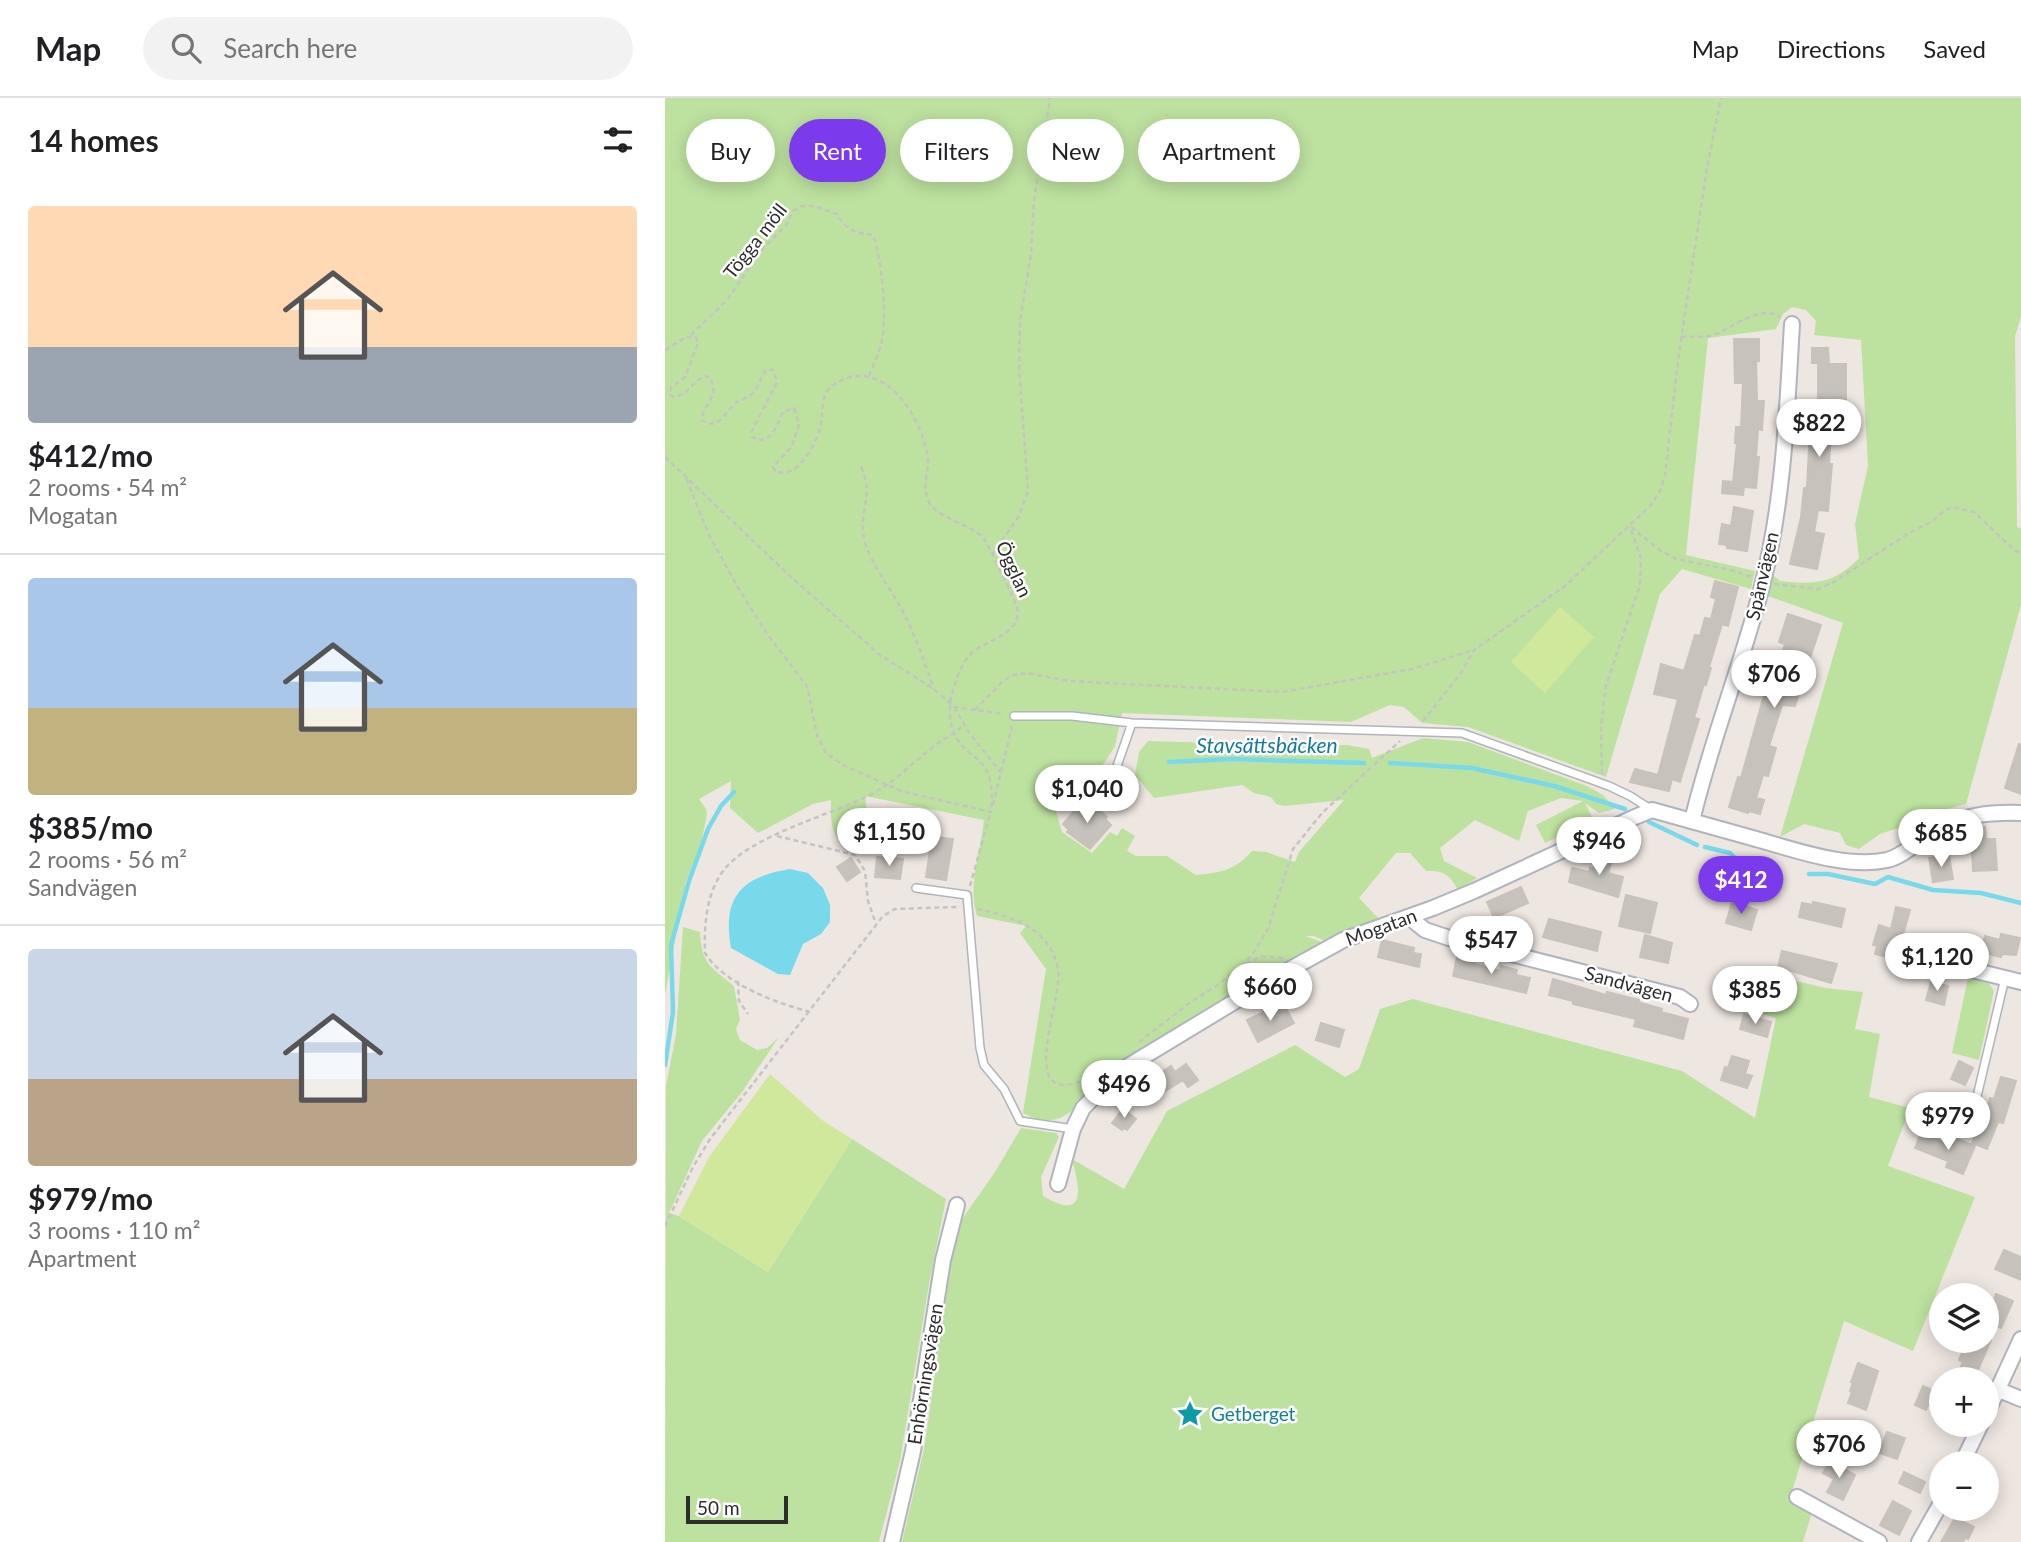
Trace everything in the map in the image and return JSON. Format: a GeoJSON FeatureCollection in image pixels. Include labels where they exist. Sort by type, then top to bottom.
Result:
{"type":"FeatureCollection","features":[{"type":"Feature","properties":{"kind":"street","name":"Spånvägen"},"geometry":{"type":"LineString","coordinates":[[1692,821],[1763,581],[1781,483],[1793,324]]}},
{"type":"Feature","properties":{"kind":"street"},"geometry":{"type":"LineString","coordinates":[[1652,810],[1794,850],[1856,862],[1891,859],[1935,831],[1980,813],[2021,813]]}},
{"type":"Feature","properties":{"kind":"street","name":"Mogatan"},"geometry":{"type":"LineString","coordinates":[[1058,1184],[1073,1129],[1083,1108],[1120,1071],[1267,982],[1343,940],[1474,891],[1652,810]]}},
{"type":"Feature","properties":{"kind":"street","name":"Sandvägen"},"geometry":{"type":"LineString","coordinates":[[1409,917],[1425,930],[1449,938],[1680,997],[1690,1004]]}},
{"type":"Feature","properties":{"kind":"street"},"geometry":{"type":"LineString","coordinates":[[1972,970],[2021,982]]}},
{"type":"Feature","properties":{"kind":"street","name":"Enhörningsvägen"},"geometry":{"type":"LineString","coordinates":[[893,1542],[913,1451],[943,1260],[957,1206]]}},
{"type":"Feature","properties":{"kind":"street"},"geometry":{"type":"LineString","coordinates":[[2021,1339],[1999,1390],[2021,1399]]}},
{"type":"Feature","properties":{"kind":"street"},"geometry":{"type":"LineString","coordinates":[[1797,1497],[1879,1542]]}},
{"type":"Feature","properties":{"kind":"street"},"geometry":{"type":"LineString","coordinates":[[1919,1542],[1931,1521]]}},
{"type":"Feature","properties":{"kind":"lane"},"geometry":{"type":"LineString","coordinates":[[1014,716],[1072,716],[1132,723],[1462,733],[1602,784],[1630,796],[1652,810]]}},
{"type":"Feature","properties":{"kind":"lane"},"geometry":{"type":"LineString","coordinates":[[1104,786],[1117,766],[1132,723]]}},
{"type":"Feature","properties":{"kind":"lane"},"geometry":{"type":"LineString","coordinates":[[916,888],[967,895],[984,1065],[1004,1089],[1020,1121],[1073,1129]]}},
{"type":"Feature","properties":{"kind":"lane"},"geometry":{"type":"LineString","coordinates":[[1970,1126],[2005,978]]}},
{"type":"Feature","properties":{"kind":"path"},"geometry":{"type":"LineString","coordinates":[[992,555],[1019,516],[1028,491],[1019,368],[1020,321],[1031,254],[1034,201],[1050,98]]}},
{"type":"Feature","properties":{"kind":"path"},"geometry":{"type":"LineString","coordinates":[[974,711],[1003,680],[1027,673],[1069,681],[1283,692],[1412,669],[1474,650],[1548,599],[1630,527],[1660,491],[1665,475],[1681,337],[1707,168],[1721,98]]}},
{"type":"Feature","properties":{"kind":"path","name":"Tögga möll"},"geometry":{"type":"LineString","coordinates":[[691,335],[727,299],[759,253],[787,225],[793,211],[802,206],[814,206],[837,214],[853,233],[873,235],[878,250],[883,283],[882,340],[869,376]]}},
{"type":"Feature","properties":{"kind":"path"},"geometry":{"type":"LineString","coordinates":[[1681,337],[1712,335],[1764,313],[1774,313],[1793,324]]}},
{"type":"Feature","properties":{"kind":"path"},"geometry":{"type":"LineString","coordinates":[[665,350],[691,335],[696,337],[698,343],[685,377],[671,388],[670,395],[681,396],[701,377],[711,379],[714,393],[702,420],[709,424],[715,424],[736,403],[751,395],[766,370],[773,370],[777,382],[751,433],[752,437],[759,441],[766,440],[772,435],[783,412],[794,408],[799,424],[792,446],[773,467],[782,475],[791,472],[812,446],[821,426],[826,393],[833,385],[857,376],[869,376]]}},
{"type":"Feature","properties":{"kind":"path","name":"Ögglan"},"geometry":{"type":"LineString","coordinates":[[869,376],[894,391],[917,422],[928,461],[925,489],[928,500],[934,508],[961,522],[984,539],[1017,604],[1017,618],[1012,628],[972,653],[956,681],[949,721],[954,734]]}},
{"type":"Feature","properties":{"kind":"path"},"geometry":{"type":"LineString","coordinates":[[665,457],[792,579],[880,655],[935,689],[952,705],[1001,773]]}},
{"type":"Feature","properties":{"kind":"path"},"geometry":{"type":"LineString","coordinates":[[861,467],[869,492],[862,521],[867,548],[916,639],[935,689]]}},
{"type":"Feature","properties":{"kind":"path"},"geometry":{"type":"LineString","coordinates":[[685,475],[709,535],[737,586],[767,634],[807,686],[817,735],[826,753],[843,765],[901,791],[991,812]]}},
{"type":"Feature","properties":{"kind":"path"},"geometry":{"type":"LineString","coordinates":[[1630,527],[1676,559],[1735,571],[1787,587],[1818,589],[1832,583],[1953,507],[1974,512],[2014,550],[2021,553]]}},
{"type":"Feature","properties":{"kind":"path"},"geometry":{"type":"LineString","coordinates":[[1602,784],[1601,728],[1606,687],[1640,585],[1641,558],[1630,527]]}},
{"type":"Feature","properties":{"kind":"path"},"geometry":{"type":"LineString","coordinates":[[1243,965],[1268,929],[1293,849],[1322,813],[1422,723],[1461,673],[1474,650]]}},
{"type":"Feature","properties":{"kind":"path"},"geometry":{"type":"LineString","coordinates":[[952,705],[1014,716],[991,812],[967,895]]}},
{"type":"Feature","properties":{"kind":"path"},"geometry":{"type":"LineString","coordinates":[[810,1012],[778,1004],[719,971],[705,953],[706,917],[723,872],[737,857],[775,836],[850,805],[887,785],[964,724]]}},
{"type":"Feature","properties":{"kind":"path"},"geometry":{"type":"LineString","coordinates":[[954,734],[963,747],[984,766],[992,790],[991,812]]}},
{"type":"Feature","properties":{"kind":"path"},"geometry":{"type":"LineString","coordinates":[[775,836],[855,855],[865,871],[867,901],[876,924]]}},
{"type":"Feature","properties":{"kind":"path"},"geometry":{"type":"LineString","coordinates":[[665,1226],[693,1167],[710,1139],[876,924],[895,909],[943,906],[969,908],[1021,921],[1043,939],[1058,969],[1058,988],[1044,1056],[1047,1071],[1061,1084],[1083,1081],[1101,1072]]}},
{"type":"Feature","properties":{"kind":"path"},"geometry":{"type":"LineString","coordinates":[[1134,1046],[1243,965],[1261,956],[1285,958],[1294,969]]}},
{"type":"Feature","properties":{"kind":"path"},"geometry":{"type":"LineString","coordinates":[[738,981],[739,1001],[748,1014]]}},
{"type":"Feature","properties":{"kind":"green space"},"geometry":{"type":"Polygon","coordinates":[[[665,98],[2021,98],[2021,317],[2015,336],[2017,527],[2021,529],[2021,605],[1966,804],[1943,810],[1909,828],[1880,834],[1859,849],[1846,845],[1840,833],[1804,824],[1780,837],[1843,623],[1768,596],[1773,575],[1780,581],[1823,581],[1841,573],[1859,558],[1855,524],[1868,466],[1861,340],[1814,335],[1816,321],[1806,310],[1792,307],[1783,314],[1776,329],[1708,338],[1686,555],[1755,571],[1751,589],[1682,569],[1660,594],[1606,777],[1468,727],[1422,723],[1404,707],[1390,705],[1351,722],[1122,713],[1115,746],[1105,762],[1073,791],[1054,793],[1050,801],[1062,832],[1092,853],[1110,832],[1117,836],[1122,828],[1135,836],[1127,851],[1136,856],[1167,856],[1196,875],[1227,869],[1239,863],[1252,851],[1266,852],[1295,862],[1299,852],[1344,800],[1284,806],[1276,804],[1271,797],[1254,793],[1242,785],[1154,798],[1135,775],[1139,752],[1148,741],[1347,745],[1369,749],[1372,758],[1423,738],[1468,742],[1587,786],[1603,795],[1615,809],[1599,813],[1585,803],[1593,819],[1545,843],[1536,825],[1583,801],[1561,798],[1528,811],[1519,841],[1475,820],[1440,848],[1444,861],[1477,878],[1458,890],[1446,874],[1426,871],[1410,853],[1396,853],[1359,898],[1379,919],[1323,940],[1305,936],[1322,942],[1228,1001],[1067,1114],[1046,1120],[1023,1113],[1046,969],[1020,933],[1026,926],[977,916],[973,893],[984,820],[865,796],[867,826],[862,837],[849,850],[833,828],[831,800],[813,804],[758,833],[730,808],[731,781],[699,799],[707,814],[700,849],[686,881],[665,995],[665,98]]]}},
{"type":"Feature","properties":{"kind":"green space"},"geometry":{"type":"Polygon","coordinates":[[[1560,607],[1594,637],[1545,693],[1511,662],[1560,607]]]}},
{"type":"Feature","properties":{"kind":"green space"},"geometry":{"type":"Polygon","coordinates":[[[683,927],[700,932],[705,958],[734,986],[740,1020],[736,1029],[740,1040],[757,1050],[767,1048],[779,1037],[742,1092],[702,1141],[669,1213],[679,1216],[768,1272],[852,1139],[946,1199],[900,1461],[879,1542],[665,1542],[666,1086],[676,1035],[683,927]]]}},
{"type":"Feature","properties":{"kind":"green space"},"geometry":{"type":"Polygon","coordinates":[[[1764,973],[1825,988],[1863,992],[1855,1029],[1880,1034],[1869,1097],[1910,1108],[1888,1166],[1975,1197],[1940,1283],[1929,1283],[1929,1311],[1913,1351],[1844,1321],[1790,1498],[1812,1512],[1803,1542],[902,1542],[924,1449],[953,1251],[960,1222],[995,1172],[1021,1128],[1056,1133],[1059,1137],[1041,1177],[1043,1196],[1057,1203],[1074,1203],[1078,1190],[1072,1159],[1124,1189],[1167,1111],[1295,1045],[1345,1077],[1359,1069],[1380,1009],[1413,999],[1682,1071],[1755,1118],[1776,1018],[1753,1011],[1764,973]]]}},
{"type":"Feature","properties":{"kind":"green space"},"geometry":{"type":"Polygon","coordinates":[[[1969,973],[1986,979],[1994,991],[1979,1060],[1952,1053],[1969,973]]]}},
{"type":"Feature","properties":{"kind":"green space"},"geometry":{"type":"Polygon","coordinates":[[[770,1074],[822,1120],[852,1139],[768,1272],[679,1216],[709,1157],[770,1074]]]}},
{"type":"Feature","properties":{"kind":"water"},"geometry":{"type":"Polygon","coordinates":[[[790,869],[808,873],[823,888],[830,905],[830,922],[821,934],[803,944],[790,975],[778,974],[731,948],[729,930],[733,903],[747,884],[790,869]]]}},
{"type":"Feature","properties":{"kind":"building"},"geometry":{"type":"Polygon","coordinates":[[[1734,339],[1759,339],[1759,361],[1756,361],[1757,401],[1764,401],[1762,430],[1758,429],[1756,488],[1744,487],[1743,495],[1722,493],[1723,481],[1733,482],[1736,427],[1741,427],[1743,383],[1735,383],[1734,339]]]}},
{"type":"Feature","properties":{"kind":"building"},"geometry":{"type":"Polygon","coordinates":[[[1812,348],[1828,348],[1829,364],[1846,364],[1846,399],[1833,399],[1828,511],[1818,510],[1814,532],[1824,534],[1817,569],[1790,564],[1801,517],[1804,488],[1807,488],[1811,407],[1818,408],[1818,363],[1812,363],[1812,348]]]}},
{"type":"Feature","properties":{"kind":"building"},"geometry":{"type":"Polygon","coordinates":[[[1734,507],[1753,511],[1747,551],[1719,544],[1722,524],[1731,526],[1734,507]]]}},
{"type":"Feature","properties":{"kind":"building"},"geometry":{"type":"Polygon","coordinates":[[[1715,581],[1738,587],[1728,626],[1722,624],[1709,667],[1711,668],[1706,685],[1704,684],[1694,718],[1699,719],[1680,782],[1672,779],[1669,791],[1630,782],[1635,769],[1658,775],[1678,699],[1654,694],[1661,664],[1684,671],[1695,635],[1700,636],[1705,618],[1711,619],[1716,599],[1711,597],[1715,581]]]}},
{"type":"Feature","properties":{"kind":"building"},"geometry":{"type":"Polygon","coordinates":[[[1788,614],[1821,625],[1808,664],[1801,662],[1793,688],[1800,690],[1795,706],[1782,705],[1769,746],[1776,748],[1768,776],[1763,775],[1756,798],[1764,800],[1760,814],[1748,813],[1729,807],[1738,777],[1741,778],[1771,670],[1776,672],[1785,644],[1779,642],[1788,614]]]}},
{"type":"Feature","properties":{"kind":"building"},"geometry":{"type":"Polygon","coordinates":[[[2019,744],[2021,745],[2021,794],[2005,788],[2019,744]]]}},
{"type":"Feature","properties":{"kind":"building"},"geometry":{"type":"Polygon","coordinates":[[[1083,801],[1091,808],[1093,804],[1107,817],[1105,819],[1111,825],[1090,849],[1067,832],[1069,830],[1063,824],[1083,801]]]}},
{"type":"Feature","properties":{"kind":"building"},"geometry":{"type":"Polygon","coordinates":[[[1985,827],[1986,839],[1995,839],[1997,870],[1973,871],[1972,852],[1944,855],[1943,842],[1966,839],[1965,828],[1985,827]]]}},
{"type":"Feature","properties":{"kind":"building"},"geometry":{"type":"Polygon","coordinates":[[[932,837],[953,839],[946,880],[926,877],[932,837]]]}},
{"type":"Feature","properties":{"kind":"building"},"geometry":{"type":"Polygon","coordinates":[[[1598,853],[1613,857],[1608,873],[1623,877],[1618,897],[1569,882],[1572,868],[1589,872],[1590,868],[1594,869],[1598,853]]]}},
{"type":"Feature","properties":{"kind":"building"},"geometry":{"type":"Polygon","coordinates":[[[1949,856],[1953,879],[1933,882],[1929,858],[1949,856]]]}},
{"type":"Feature","properties":{"kind":"building"},"geometry":{"type":"Polygon","coordinates":[[[877,857],[903,859],[900,879],[875,877],[877,857]]]}},
{"type":"Feature","properties":{"kind":"building"},"geometry":{"type":"Polygon","coordinates":[[[851,858],[860,872],[847,881],[837,867],[851,858]]]}},
{"type":"Feature","properties":{"kind":"building"},"geometry":{"type":"Polygon","coordinates":[[[1521,887],[1528,903],[1494,918],[1487,902],[1521,887]]]}},
{"type":"Feature","properties":{"kind":"building"},"geometry":{"type":"Polygon","coordinates":[[[1626,895],[1657,903],[1650,933],[1619,926],[1626,895]]]}},
{"type":"Feature","properties":{"kind":"building"},"geometry":{"type":"Polygon","coordinates":[[[1732,902],[1757,910],[1751,930],[1726,923],[1732,902]]]}},
{"type":"Feature","properties":{"kind":"building"},"geometry":{"type":"Polygon","coordinates":[[[1813,902],[1845,909],[1841,927],[1799,917],[1802,903],[1813,905],[1813,902]]]}},
{"type":"Feature","properties":{"kind":"building"},"geometry":{"type":"Polygon","coordinates":[[[1896,907],[1910,910],[1896,959],[1875,954],[1877,945],[1873,945],[1879,925],[1891,929],[1896,907]]]}},
{"type":"Feature","properties":{"kind":"building"},"geometry":{"type":"Polygon","coordinates":[[[1549,919],[1601,932],[1597,951],[1543,937],[1549,919]]]}},
{"type":"Feature","properties":{"kind":"building"},"geometry":{"type":"Polygon","coordinates":[[[2001,934],[2020,938],[2016,955],[2002,954],[2001,957],[1981,952],[1985,936],[2000,940],[2001,934]]]}},
{"type":"Feature","properties":{"kind":"building"},"geometry":{"type":"Polygon","coordinates":[[[1645,935],[1672,943],[1668,963],[1640,957],[1645,935]]]}},
{"type":"Feature","properties":{"kind":"building"},"geometry":{"type":"Polygon","coordinates":[[[1382,940],[1414,948],[1413,953],[1421,954],[1419,967],[1378,957],[1382,940]]]}},
{"type":"Feature","properties":{"kind":"building"},"geometry":{"type":"Polygon","coordinates":[[[1782,951],[1837,964],[1831,983],[1778,967],[1782,951]]]}},
{"type":"Feature","properties":{"kind":"building"},"geometry":{"type":"Polygon","coordinates":[[[1457,957],[1500,971],[1501,966],[1517,970],[1516,975],[1530,978],[1526,993],[1453,976],[1457,957]]]}},
{"type":"Feature","properties":{"kind":"building"},"geometry":{"type":"Polygon","coordinates":[[[1553,979],[1606,995],[1607,992],[1639,1000],[1638,1002],[1662,1009],[1661,1012],[1688,1019],[1683,1039],[1634,1026],[1636,1019],[1573,1004],[1573,1001],[1549,995],[1553,979]]]}},
{"type":"Feature","properties":{"kind":"building"},"geometry":{"type":"Polygon","coordinates":[[[1931,982],[1948,986],[1944,1005],[1926,1000],[1931,982]]]}},
{"type":"Feature","properties":{"kind":"building"},"geometry":{"type":"Polygon","coordinates":[[[1285,1007],[1294,1023],[1258,1042],[1247,1020],[1266,1011],[1269,1015],[1285,1007]]]}},
{"type":"Feature","properties":{"kind":"building"},"geometry":{"type":"Polygon","coordinates":[[[1744,1014],[1771,1022],[1767,1037],[1740,1029],[1744,1014]]]}},
{"type":"Feature","properties":{"kind":"building"},"geometry":{"type":"Polygon","coordinates":[[[1321,1023],[1344,1030],[1339,1047],[1316,1040],[1321,1023]]]}},
{"type":"Feature","properties":{"kind":"building"},"geometry":{"type":"Polygon","coordinates":[[[1732,1056],[1749,1061],[1745,1074],[1752,1076],[1747,1088],[1721,1080],[1732,1056]]]}},
{"type":"Feature","properties":{"kind":"building"},"geometry":{"type":"Polygon","coordinates":[[[1959,1061],[1973,1068],[1965,1085],[1951,1079],[1959,1061]]]}},
{"type":"Feature","properties":{"kind":"building"},"geometry":{"type":"Polygon","coordinates":[[[1186,1064],[1198,1080],[1188,1087],[1183,1080],[1157,1096],[1148,1081],[1171,1066],[1175,1072],[1186,1064]]]}},
{"type":"Feature","properties":{"kind":"building"},"geometry":{"type":"Polygon","coordinates":[[[2001,1077],[2016,1081],[2003,1123],[1998,1122],[1987,1149],[1972,1143],[1976,1133],[1980,1134],[1990,1098],[1994,1099],[2001,1077]]]}},
{"type":"Feature","properties":{"kind":"building"},"geometry":{"type":"Polygon","coordinates":[[[1123,1109],[1136,1119],[1127,1130],[1122,1130],[1112,1123],[1123,1109]]]}},
{"type":"Feature","properties":{"kind":"building"},"geometry":{"type":"Polygon","coordinates":[[[1921,1133],[1952,1146],[1955,1138],[1975,1146],[1963,1174],[1946,1167],[1948,1161],[1915,1148],[1921,1133]]]}},
{"type":"Feature","properties":{"kind":"building"},"geometry":{"type":"Polygon","coordinates":[[[2004,1250],[2021,1257],[2021,1280],[1995,1269],[2004,1250]]]}},
{"type":"Feature","properties":{"kind":"building"},"geometry":{"type":"Polygon","coordinates":[[[1999,1295],[2013,1301],[2001,1328],[1999,1327],[1999,1295]]]}},
{"type":"Feature","properties":{"kind":"building"},"geometry":{"type":"Polygon","coordinates":[[[1962,1353],[1985,1353],[1979,1367],[1961,1367],[1963,1362],[1959,1360],[1962,1353]]]}},
{"type":"Feature","properties":{"kind":"building"},"geometry":{"type":"Polygon","coordinates":[[[1858,1363],[1878,1371],[1866,1410],[1848,1403],[1852,1392],[1851,1382],[1858,1363]]]}},
{"type":"Feature","properties":{"kind":"building"},"geometry":{"type":"Polygon","coordinates":[[[1923,1386],[1929,1388],[1926,1410],[1915,1405],[1923,1386]]]}},
{"type":"Feature","properties":{"kind":"building"},"geometry":{"type":"Polygon","coordinates":[[[1887,1432],[1905,1438],[1897,1459],[1879,1453],[1887,1432]]]}},
{"type":"Feature","properties":{"kind":"building"},"geometry":{"type":"Polygon","coordinates":[[[1830,1461],[1855,1475],[1843,1500],[1827,1492],[1834,1479],[1823,1473],[1830,1461]]]}},
{"type":"Feature","properties":{"kind":"building"},"geometry":{"type":"Polygon","coordinates":[[[1904,1472],[1925,1482],[1920,1493],[1899,1483],[1904,1472]]]}},
{"type":"Feature","properties":{"kind":"building"},"geometry":{"type":"Polygon","coordinates":[[[1893,1501],[1911,1511],[1899,1535],[1880,1525],[1893,1501]]]}},
{"type":"Feature","properties":{"kind":"building"},"geometry":{"type":"Polygon","coordinates":[[[1953,1521],[1961,1521],[1974,1527],[1968,1539],[1966,1537],[1963,1542],[1941,1542],[1953,1521]]]}},
{"type":"Feature","properties":{"kind":"waterway","name":"Stavsättsbäcken"},"geometry":{"type":"LineString","coordinates":[[1169,762],[1231,759],[1364,763]]}},
{"type":"Feature","properties":{"kind":"waterway","name":"Stavsättsbäcken"},"geometry":{"type":"LineString","coordinates":[[1390,763],[1472,768],[1554,786],[1625,809]]}},
{"type":"Feature","properties":{"kind":"waterway"},"geometry":{"type":"LineString","coordinates":[[665,1065],[673,1012],[671,945],[689,881],[708,829],[721,806],[734,792]]}},
{"type":"Feature","properties":{"kind":"waterway","name":"Stavsättsbäcken"},"geometry":{"type":"LineString","coordinates":[[1649,822],[1697,845]]}},
{"type":"Feature","properties":{"kind":"waterway","name":"Stavsättsbäcken"},"geometry":{"type":"LineString","coordinates":[[1705,847],[1730,853],[1748,871],[1762,873]]}},
{"type":"Feature","properties":{"kind":"waterway","name":"Stavsättsbäcken"},"geometry":{"type":"LineString","coordinates":[[1809,874],[1828,874],[1875,884],[1888,877],[1933,890],[1981,893],[2021,903]]}},
{"type":"Feature","properties":{"kind":"place","name":"Getberget"},"geometry":{"type":"Point","coordinates":[1190,1414]}}]}
